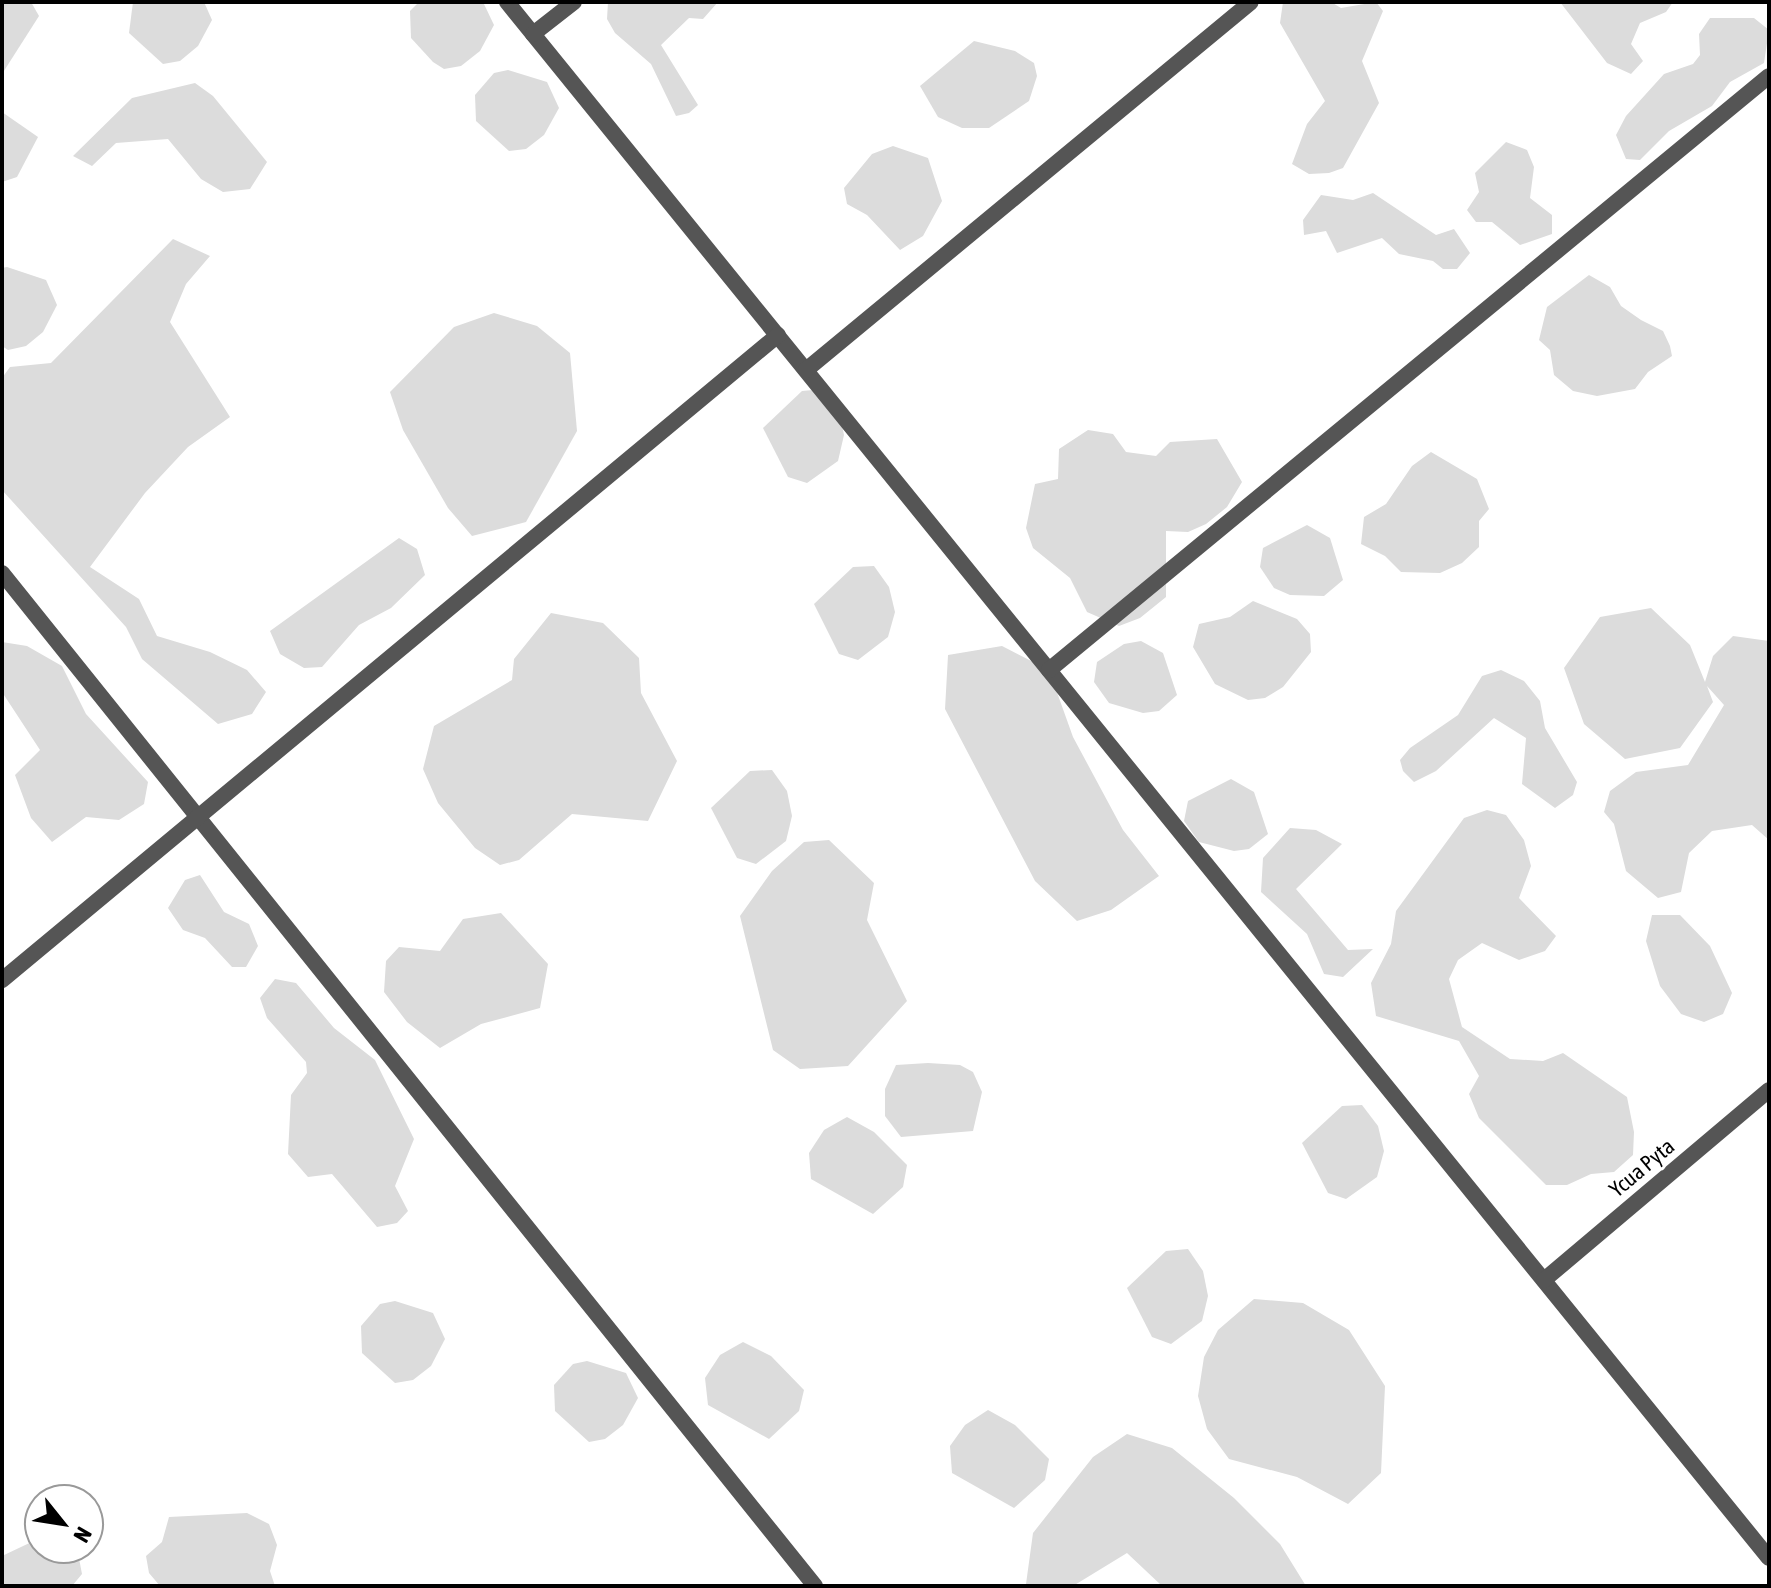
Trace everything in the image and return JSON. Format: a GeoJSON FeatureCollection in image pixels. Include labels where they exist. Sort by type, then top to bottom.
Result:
{"type":"FeatureCollection","features":[{"type":"Feature","properties":{"kind":"street"},"geometry":{"type":"LineString","coordinates":[[507,2],[1769,1558]]}},
{"type":"Feature","properties":{"kind":"street"},"geometry":{"type":"LineString","coordinates":[[533,34],[574,2]]}},
{"type":"Feature","properties":{"kind":"street"},"geometry":{"type":"LineString","coordinates":[[806,370],[1251,2]]}},
{"type":"Feature","properties":{"kind":"street"},"geometry":{"type":"LineString","coordinates":[[1049,670],[1769,76]]}},
{"type":"Feature","properties":{"kind":"street"},"geometry":{"type":"LineString","coordinates":[[2,980],[778,335]]}},
{"type":"Feature","properties":{"kind":"street"},"geometry":{"type":"LineString","coordinates":[[2,573],[200,815],[815,1586]]}},
{"type":"Feature","properties":{"kind":"street","name":"Ycua Pyta"},"geometry":{"type":"LineString","coordinates":[[1544,1280],[1769,1090]]}},
{"type":"Feature","properties":{"kind":"shaded area"},"geometry":{"type":"Polygon","coordinates":[[[2,2],[31,2],[39,16],[2,74],[2,2]]]}},
{"type":"Feature","properties":{"kind":"shaded area"},"geometry":{"type":"Polygon","coordinates":[[[133,2],[204,2],[212,20],[198,46],[180,61],[163,64],[129,33],[133,2]]]}},
{"type":"Feature","properties":{"kind":"shaded area"},"geometry":{"type":"Polygon","coordinates":[[[419,2],[483,2],[494,25],[480,51],[461,66],[444,69],[433,62],[411,38],[410,11],[419,2]]]}},
{"type":"Feature","properties":{"kind":"shaded area"},"geometry":{"type":"Polygon","coordinates":[[[608,2],[718,2],[703,19],[689,18],[661,45],[698,105],[689,113],[676,116],[651,64],[615,33],[607,19],[608,2]]]}},
{"type":"Feature","properties":{"kind":"shaded area"},"geometry":{"type":"Polygon","coordinates":[[[1283,2],[1331,2],[1341,8],[1376,2],[1383,11],[1362,61],[1379,103],[1343,168],[1329,173],[1309,174],[1292,164],[1307,124],[1325,101],[1280,23],[1283,2]]]}},
{"type":"Feature","properties":{"kind":"shaded area"},"geometry":{"type":"Polygon","coordinates":[[[1560,2],[1673,2],[1666,12],[1640,23],[1631,44],[1643,61],[1631,74],[1607,63],[1560,2]]]}},
{"type":"Feature","properties":{"kind":"shaded area"},"geometry":{"type":"Polygon","coordinates":[[[1710,18],[1754,18],[1769,30],[1764,63],[1730,82],[1712,106],[1669,131],[1640,160],[1626,159],[1616,135],[1626,116],[1664,74],[1693,64],[1700,55],[1699,34],[1710,18]]]}},
{"type":"Feature","properties":{"kind":"shaded area"},"geometry":{"type":"Polygon","coordinates":[[[974,41],[1015,51],[1034,63],[1037,76],[1029,101],[989,128],[962,128],[938,117],[920,86],[974,41]]]}},
{"type":"Feature","properties":{"kind":"shaded area"},"geometry":{"type":"Polygon","coordinates":[[[508,70],[547,82],[559,108],[544,135],[526,149],[509,151],[476,121],[475,95],[494,73],[508,70]]]}},
{"type":"Feature","properties":{"kind":"shaded area"},"geometry":{"type":"Polygon","coordinates":[[[195,83],[213,96],[267,162],[250,189],[223,192],[201,179],[168,139],[116,143],[92,166],[73,156],[132,98],[195,83]]]}},
{"type":"Feature","properties":{"kind":"shaded area"},"geometry":{"type":"Polygon","coordinates":[[[2,112],[38,137],[17,177],[2,182],[2,112]]]}},
{"type":"Feature","properties":{"kind":"shaded area"},"geometry":{"type":"Polygon","coordinates":[[[1506,142],[1527,150],[1534,167],[1530,198],[1552,215],[1552,234],[1520,245],[1492,222],[1476,222],[1467,210],[1479,192],[1475,173],[1506,142]]]}},
{"type":"Feature","properties":{"kind":"shaded area"},"geometry":{"type":"Polygon","coordinates":[[[893,146],[928,158],[942,201],[923,236],[900,250],[867,215],[847,204],[844,188],[872,154],[893,146]]]}},
{"type":"Feature","properties":{"kind":"shaded area"},"geometry":{"type":"Polygon","coordinates":[[[1373,193],[1436,235],[1454,229],[1470,253],[1457,269],[1443,269],[1433,261],[1399,254],[1382,238],[1337,253],[1326,231],[1304,235],[1303,220],[1321,195],[1353,200],[1373,193]]]}},
{"type":"Feature","properties":{"kind":"shaded area"},"geometry":{"type":"Polygon","coordinates":[[[173,239],[210,256],[186,284],[170,322],[230,417],[188,447],[145,493],[90,567],[139,599],[157,636],[210,652],[247,670],[266,692],[252,714],[218,724],[142,659],[126,627],[2,490],[2,378],[10,367],[51,363],[173,239]]]}},
{"type":"Feature","properties":{"kind":"shaded area"},"geometry":{"type":"Polygon","coordinates":[[[2,268],[46,280],[57,305],[43,332],[26,346],[8,350],[2,346],[2,268]]]}},
{"type":"Feature","properties":{"kind":"shaded area"},"geometry":{"type":"Polygon","coordinates":[[[1589,275],[1610,287],[1621,306],[1663,331],[1670,346],[1672,356],[1648,372],[1635,389],[1597,396],[1573,391],[1554,375],[1550,350],[1539,340],[1547,307],[1589,275]]]}},
{"type":"Feature","properties":{"kind":"shaded area"},"geometry":{"type":"Polygon","coordinates":[[[494,313],[537,326],[570,353],[577,431],[526,522],[472,536],[448,508],[403,430],[390,392],[454,327],[494,313]]]}},
{"type":"Feature","properties":{"kind":"shaded area"},"geometry":{"type":"Polygon","coordinates":[[[824,389],[839,411],[844,435],[838,461],[807,483],[788,477],[763,428],[802,391],[824,389]]]}},
{"type":"Feature","properties":{"kind":"shaded area"},"geometry":{"type":"Polygon","coordinates":[[[1088,430],[1113,434],[1126,452],[1156,456],[1170,442],[1217,439],[1242,482],[1227,507],[1206,524],[1188,532],[1166,531],[1166,597],[1140,618],[1119,626],[1087,612],[1070,578],[1033,548],[1026,528],[1035,484],[1058,479],[1059,449],[1088,430]]]}},
{"type":"Feature","properties":{"kind":"shaded area"},"geometry":{"type":"Polygon","coordinates":[[[1431,452],[1477,479],[1489,509],[1479,521],[1479,547],[1462,563],[1440,573],[1401,572],[1385,556],[1361,544],[1364,517],[1386,504],[1412,466],[1431,452]]]}},
{"type":"Feature","properties":{"kind":"shaded area"},"geometry":{"type":"Polygon","coordinates":[[[1307,525],[1330,538],[1343,580],[1324,596],[1290,595],[1274,588],[1260,567],[1263,548],[1307,525]]]}},
{"type":"Feature","properties":{"kind":"shaded area"},"geometry":{"type":"Polygon","coordinates":[[[399,538],[417,549],[425,575],[391,608],[359,625],[322,667],[304,668],[280,654],[270,631],[399,538]]]}},
{"type":"Feature","properties":{"kind":"shaded area"},"geometry":{"type":"Polygon","coordinates":[[[874,566],[889,587],[895,612],[888,637],[858,660],[839,654],[814,604],[853,567],[874,566]]]}},
{"type":"Feature","properties":{"kind":"shaded area"},"geometry":{"type":"Polygon","coordinates":[[[1253,601],[1297,619],[1310,634],[1311,652],[1283,687],[1265,698],[1248,700],[1215,684],[1193,647],[1199,624],[1230,617],[1253,601]]]}},
{"type":"Feature","properties":{"kind":"shaded area"},"geometry":{"type":"Polygon","coordinates":[[[1651,608],[1690,645],[1705,682],[1713,656],[1733,636],[1769,641],[1769,840],[1752,825],[1712,831],[1689,853],[1681,892],[1658,898],[1626,871],[1614,824],[1604,812],[1610,791],[1636,772],[1688,765],[1724,705],[1707,686],[1713,702],[1680,748],[1625,759],[1584,724],[1564,668],[1600,617],[1651,608]]]}},
{"type":"Feature","properties":{"kind":"shaded area"},"geometry":{"type":"Polygon","coordinates":[[[551,613],[603,623],[639,658],[641,693],[677,761],[648,821],[572,814],[519,860],[500,865],[475,848],[438,803],[423,769],[434,726],[512,680],[514,659],[551,613]]]}},
{"type":"Feature","properties":{"kind":"shaded area"},"geometry":{"type":"Polygon","coordinates":[[[1141,641],[1163,653],[1177,695],[1159,711],[1143,713],[1109,703],[1094,682],[1097,662],[1124,644],[1141,641]]]}},
{"type":"Feature","properties":{"kind":"shaded area"},"geometry":{"type":"Polygon","coordinates":[[[2,642],[27,646],[62,666],[86,714],[148,782],[144,804],[119,820],[86,817],[52,842],[31,818],[15,775],[40,750],[2,692],[2,642]]]}},
{"type":"Feature","properties":{"kind":"shaded area"},"geometry":{"type":"Polygon","coordinates":[[[1002,646],[1049,670],[1073,737],[1123,830],[1159,876],[1111,910],[1077,921],[1035,881],[945,709],[948,655],[1002,646]]]}},
{"type":"Feature","properties":{"kind":"shaded area"},"geometry":{"type":"Polygon","coordinates":[[[1501,670],[1524,681],[1540,701],[1545,728],[1577,782],[1573,795],[1555,808],[1522,784],[1526,738],[1494,718],[1436,771],[1414,782],[1403,771],[1400,760],[1410,748],[1458,715],[1482,676],[1501,670]]]}},
{"type":"Feature","properties":{"kind":"shaded area"},"geometry":{"type":"Polygon","coordinates":[[[772,770],[787,791],[792,816],[786,841],[756,864],[737,858],[711,808],[750,771],[772,770]]]}},
{"type":"Feature","properties":{"kind":"shaded area"},"geometry":{"type":"Polygon","coordinates":[[[1231,779],[1254,792],[1268,834],[1249,849],[1234,851],[1199,842],[1184,821],[1188,801],[1231,779]]]}},
{"type":"Feature","properties":{"kind":"shaded area"},"geometry":{"type":"Polygon","coordinates":[[[1487,810],[1506,815],[1524,840],[1531,866],[1519,898],[1556,936],[1545,951],[1519,960],[1482,943],[1458,960],[1449,979],[1462,1027],[1510,1059],[1543,1061],[1563,1053],[1627,1097],[1634,1132],[1633,1155],[1614,1172],[1591,1174],[1567,1185],[1546,1185],[1479,1118],[1469,1094],[1479,1076],[1459,1041],[1376,1016],[1371,983],[1391,944],[1396,911],[1464,818],[1487,810]]]}},
{"type":"Feature","properties":{"kind":"shaded area"},"geometry":{"type":"Polygon","coordinates":[[[1290,828],[1316,830],[1342,844],[1296,889],[1348,950],[1373,949],[1343,977],[1324,974],[1307,934],[1261,892],[1263,858],[1290,828]]]}},
{"type":"Feature","properties":{"kind":"shaded area"},"geometry":{"type":"Polygon","coordinates":[[[829,840],[874,883],[867,920],[907,1001],[848,1066],[800,1069],[773,1050],[740,916],[772,871],[804,842],[829,840]]]}},
{"type":"Feature","properties":{"kind":"shaded area"},"geometry":{"type":"Polygon","coordinates":[[[200,875],[224,912],[249,924],[258,946],[246,967],[232,967],[205,938],[183,930],[168,908],[185,880],[200,875]]]}},
{"type":"Feature","properties":{"kind":"shaded area"},"geometry":{"type":"Polygon","coordinates":[[[501,913],[548,964],[540,1008],[481,1024],[440,1048],[407,1022],[384,992],[386,961],[399,947],[440,951],[463,919],[501,913]]]}},
{"type":"Feature","properties":{"kind":"shaded area"},"geometry":{"type":"Polygon","coordinates":[[[1652,915],[1680,915],[1710,946],[1732,993],[1723,1014],[1704,1022],[1681,1014],[1660,986],[1646,941],[1652,915]]]}},
{"type":"Feature","properties":{"kind":"shaded area"},"geometry":{"type":"Polygon","coordinates":[[[275,979],[296,983],[334,1028],[375,1060],[414,1139],[395,1186],[408,1211],[397,1223],[377,1227],[332,1174],[308,1177],[288,1154],[291,1095],[307,1073],[306,1062],[267,1018],[260,998],[275,979]]]}},
{"type":"Feature","properties":{"kind":"shaded area"},"geometry":{"type":"Polygon","coordinates":[[[896,1065],[960,1065],[973,1072],[982,1092],[973,1131],[901,1137],[885,1116],[885,1089],[896,1065]]]}},
{"type":"Feature","properties":{"kind":"shaded area"},"geometry":{"type":"Polygon","coordinates":[[[1362,1105],[1378,1126],[1384,1151],[1377,1177],[1346,1199],[1328,1193],[1302,1143],[1342,1106],[1362,1105]]]}},
{"type":"Feature","properties":{"kind":"shaded area"},"geometry":{"type":"Polygon","coordinates":[[[847,1117],[874,1132],[907,1165],[903,1187],[873,1214],[811,1179],[809,1153],[824,1130],[847,1117]]]}},
{"type":"Feature","properties":{"kind":"shaded area"},"geometry":{"type":"Polygon","coordinates":[[[1188,1249],[1203,1271],[1208,1296],[1202,1321],[1171,1344],[1152,1337],[1127,1288],[1166,1251],[1188,1249]]]}},
{"type":"Feature","properties":{"kind":"shaded area"},"geometry":{"type":"Polygon","coordinates":[[[1254,1299],[1303,1303],[1349,1330],[1385,1386],[1381,1473],[1348,1504],[1297,1477],[1229,1459],[1207,1429],[1198,1396],[1204,1357],[1218,1330],[1254,1299]]]}},
{"type":"Feature","properties":{"kind":"shaded area"},"geometry":{"type":"Polygon","coordinates":[[[395,1301],[433,1313],[445,1339],[431,1366],[413,1380],[395,1383],[362,1353],[361,1326],[380,1304],[395,1301]]]}},
{"type":"Feature","properties":{"kind":"shaded area"},"geometry":{"type":"Polygon","coordinates":[[[743,1342],[771,1356],[804,1390],[799,1411],[769,1439],[708,1405],[705,1378],[720,1355],[743,1342]]]}},
{"type":"Feature","properties":{"kind":"shaded area"},"geometry":{"type":"Polygon","coordinates":[[[587,1361],[626,1373],[638,1398],[623,1425],[605,1439],[589,1442],[555,1411],[554,1385],[573,1364],[587,1361]]]}},
{"type":"Feature","properties":{"kind":"shaded area"},"geometry":{"type":"Polygon","coordinates":[[[988,1410],[1015,1425],[1049,1459],[1045,1480],[1014,1508],[952,1473],[950,1446],[965,1425],[988,1410]]]}},
{"type":"Feature","properties":{"kind":"shaded area"},"geometry":{"type":"Polygon","coordinates":[[[1127,1434],[1172,1448],[1234,1498],[1280,1544],[1306,1586],[1162,1586],[1127,1553],[1073,1586],[1026,1584],[1033,1533],[1093,1457],[1127,1434]]]}},
{"type":"Feature","properties":{"kind":"shaded area"},"geometry":{"type":"Polygon","coordinates":[[[247,1513],[269,1524],[277,1545],[270,1571],[275,1586],[160,1586],[149,1573],[146,1556],[162,1542],[169,1517],[247,1513]]]}},
{"type":"Feature","properties":{"kind":"shaded area"},"geometry":{"type":"Polygon","coordinates":[[[24,1546],[24,1564],[80,1564],[82,1574],[72,1586],[2,1586],[2,1556],[24,1546]]]}}]}
